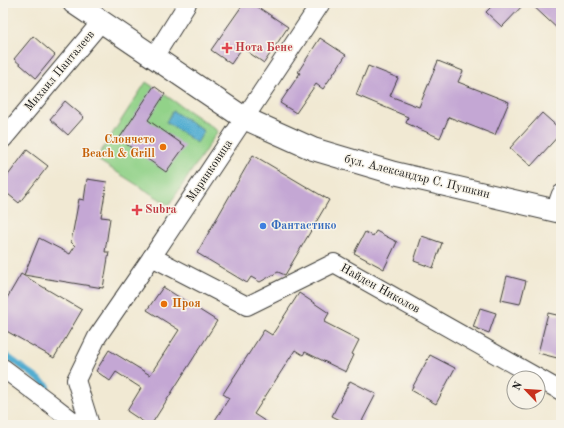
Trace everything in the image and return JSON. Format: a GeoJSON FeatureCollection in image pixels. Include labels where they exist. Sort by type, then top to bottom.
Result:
{"type":"FeatureCollection","features":[{"type":"Feature","properties":{"kind":"main road","name":"бул. Александър С. Пушкин"},"geometry":{"type":"LineString","coordinates":[[74,3],[244,118],[313,149],[394,173],[559,206]]}},
{"type":"Feature","properties":{"kind":"street"},"geometry":{"type":"LineString","coordinates":[[154,57],[187,3]]}},
{"type":"Feature","properties":{"kind":"street","name":"Маринковица"},"geometry":{"type":"LineString","coordinates":[[58,409],[76,380],[97,337],[321,3]]}},
{"type":"Feature","properties":{"kind":"street","name":"Михаил Панталеев"},"geometry":{"type":"LineString","coordinates":[[3,139],[101,22]]}},
{"type":"Feature","properties":{"kind":"street","name":"Найден Николов"},"geometry":{"type":"LineString","coordinates":[[152,257],[247,306],[334,263],[561,391]]}},
{"type":"Feature","properties":{"kind":"street"},"geometry":{"type":"LineString","coordinates":[[3,368],[78,425]]}},
{"type":"Feature","properties":{"kind":"street"},"geometry":{"type":"LineString","coordinates":[[76,380],[90,425]]}},
{"type":"Feature","properties":{"kind":"green space"},"geometry":{"type":"Polygon","coordinates":[[[146,82],[218,131],[169,205],[96,159],[146,82]]]}},
{"type":"Feature","properties":{"kind":"water"},"geometry":{"type":"Polygon","coordinates":[[[173,111],[204,131],[197,143],[166,122],[173,111]]]}},
{"type":"Feature","properties":{"kind":"building"},"geometry":{"type":"Polygon","coordinates":[[[244,3],[252,3],[288,27],[264,63],[242,48],[231,64],[211,50],[244,3]]]}},
{"type":"Feature","properties":{"kind":"building"},"geometry":{"type":"Polygon","coordinates":[[[495,3],[525,3],[502,27],[486,12],[495,3]]]}},
{"type":"Feature","properties":{"kind":"building"},"geometry":{"type":"Polygon","coordinates":[[[530,3],[561,3],[561,32],[530,3]]]}},
{"type":"Feature","properties":{"kind":"building"},"geometry":{"type":"Polygon","coordinates":[[[33,36],[55,55],[36,78],[14,59],[33,36]]]}},
{"type":"Feature","properties":{"kind":"building"},"geometry":{"type":"Polygon","coordinates":[[[320,38],[346,55],[323,89],[316,84],[296,113],[280,103],[300,73],[298,72],[320,38]]]}},
{"type":"Feature","properties":{"kind":"building"},"geometry":{"type":"Polygon","coordinates":[[[438,61],[463,71],[458,82],[509,102],[495,135],[449,117],[440,138],[406,123],[408,117],[356,95],[368,66],[398,78],[390,96],[419,107],[438,61]]]}},
{"type":"Feature","properties":{"kind":"building"},"geometry":{"type":"Polygon","coordinates":[[[154,86],[165,94],[148,120],[185,146],[166,172],[119,139],[154,86]]]}},
{"type":"Feature","properties":{"kind":"building"},"geometry":{"type":"Polygon","coordinates":[[[65,101],[84,117],[68,135],[50,119],[65,101]]]}},
{"type":"Feature","properties":{"kind":"building"},"geometry":{"type":"Polygon","coordinates":[[[542,113],[561,130],[561,133],[531,166],[510,148],[542,113]]]}},
{"type":"Feature","properties":{"kind":"building"},"geometry":{"type":"Polygon","coordinates":[[[27,150],[48,166],[19,203],[3,190],[3,182],[27,150]]]}},
{"type":"Feature","properties":{"kind":"building","name":"Фантастико"},"geometry":{"type":"Polygon","coordinates":[[[253,155],[329,200],[285,275],[278,272],[260,282],[251,277],[247,283],[197,253],[253,155]]]}},
{"type":"Feature","properties":{"kind":"building"},"geometry":{"type":"Polygon","coordinates":[[[87,179],[107,182],[101,217],[110,218],[105,252],[109,252],[103,288],[24,275],[39,238],[70,254],[75,246],[71,242],[79,199],[84,200],[87,179]]]}},
{"type":"Feature","properties":{"kind":"building"},"geometry":{"type":"Polygon","coordinates":[[[376,231],[397,242],[384,269],[354,253],[365,232],[373,236],[376,231]]]}},
{"type":"Feature","properties":{"kind":"building"},"geometry":{"type":"Polygon","coordinates":[[[422,236],[442,243],[433,268],[414,261],[422,236]]]}},
{"type":"Feature","properties":{"kind":"building"},"geometry":{"type":"Polygon","coordinates":[[[21,274],[82,310],[54,358],[3,329],[3,305],[21,274]]]}},
{"type":"Feature","properties":{"kind":"building"},"geometry":{"type":"Polygon","coordinates":[[[507,276],[526,281],[520,304],[501,300],[507,276]]]}},
{"type":"Feature","properties":{"kind":"building"},"geometry":{"type":"Polygon","coordinates":[[[163,287],[217,321],[151,425],[148,425],[127,411],[141,388],[116,372],[110,381],[96,371],[109,350],[150,375],[179,330],[147,310],[163,287]]]}},
{"type":"Feature","properties":{"kind":"building"},"geometry":{"type":"Polygon","coordinates":[[[299,293],[329,313],[324,322],[359,340],[352,354],[354,355],[346,372],[305,352],[303,355],[295,350],[254,414],[271,425],[212,425],[229,398],[223,394],[264,330],[272,335],[299,293]]]}},
{"type":"Feature","properties":{"kind":"building"},"geometry":{"type":"Polygon","coordinates":[[[480,308],[496,313],[489,333],[473,327],[480,308]]]}},
{"type":"Feature","properties":{"kind":"building"},"geometry":{"type":"Polygon","coordinates":[[[548,313],[561,316],[561,359],[538,353],[548,313]]]}},
{"type":"Feature","properties":{"kind":"building"},"geometry":{"type":"Polygon","coordinates":[[[430,355],[455,368],[436,404],[411,390],[430,355]]]}},
{"type":"Feature","properties":{"kind":"building"},"geometry":{"type":"Polygon","coordinates":[[[350,381],[376,394],[360,425],[350,425],[332,416],[350,381]]]}},
{"type":"Feature","properties":{"kind":"waterway"},"geometry":{"type":"LineString","coordinates":[[3,353],[48,386]]}},
{"type":"Feature","properties":{"kind":"place","name":"Нота Бене"},"geometry":{"type":"Point","coordinates":[227,48]}},
{"type":"Feature","properties":{"kind":"place","name":"Слончето Beach & Grill"},"geometry":{"type":"Point","coordinates":[163,147]}},
{"type":"Feature","properties":{"kind":"place","name":"Subra"},"geometry":{"type":"Point","coordinates":[137,210]}},
{"type":"Feature","properties":{"kind":"place","name":"Фантастико"},"geometry":{"type":"Point","coordinates":[263,226]}},
{"type":"Feature","properties":{"kind":"place","name":"Проя"},"geometry":{"type":"Point","coordinates":[164,304]}}]}
